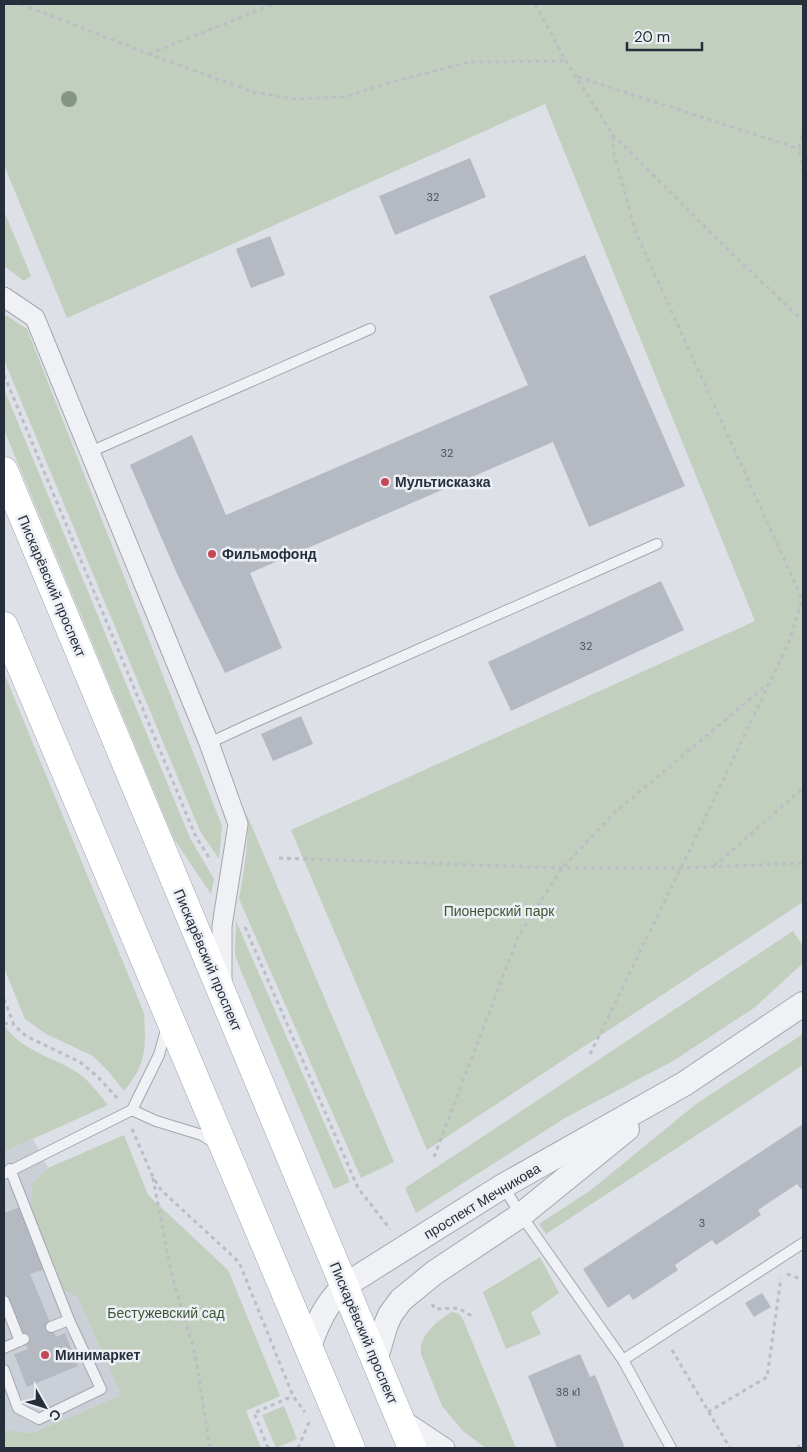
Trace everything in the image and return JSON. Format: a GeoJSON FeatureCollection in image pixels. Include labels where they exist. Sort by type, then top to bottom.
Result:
{"type":"FeatureCollection","features":[{"type":"Feature","properties":{"kind":"main road","name":"Пискарёвский проспект"},"geometry":{"type":"LineString","coordinates":[[4,471],[412,1448]]}},
{"type":"Feature","properties":{"kind":"main road"},"geometry":{"type":"LineString","coordinates":[[4,626],[351,1448]]}},
{"type":"Feature","properties":{"kind":"street"},"geometry":{"type":"LineString","coordinates":[[4,297],[35,318],[209,743],[238,824],[222,926],[222,994]]}},
{"type":"Feature","properties":{"kind":"street","name":"проспект Мечникова"},"geometry":{"type":"LineString","coordinates":[[309,1347],[319,1320],[330,1300],[344,1286],[504,1186],[684,1084],[803,1004]]}},
{"type":"Feature","properties":{"kind":"street","name":"проспект Мечникова"},"geometry":{"type":"LineString","coordinates":[[375,1361],[384,1327],[401,1300],[434,1273],[521,1215],[684,1084]]}},
{"type":"Feature","properties":{"kind":"street"},"geometry":{"type":"LineString","coordinates":[[398,1417],[445,1448]]}},
{"type":"Feature","properties":{"kind":"lane"},"geometry":{"type":"LineString","coordinates":[[90,452],[370,330]]}},
{"type":"Feature","properties":{"kind":"lane"},"geometry":{"type":"LineString","coordinates":[[209,743],[657,544]]}},
{"type":"Feature","properties":{"kind":"lane"},"geometry":{"type":"LineString","coordinates":[[4,1370],[18,1408],[39,1419],[101,1388],[69,1320],[7,1172],[128,1112],[160,1054],[170,1018]]}},
{"type":"Feature","properties":{"kind":"lane"},"geometry":{"type":"LineString","coordinates":[[128,1112],[202,1135],[228,1156]]}},
{"type":"Feature","properties":{"kind":"lane"},"geometry":{"type":"LineString","coordinates":[[504,1186],[521,1215],[623,1360],[672,1448]]}},
{"type":"Feature","properties":{"kind":"lane"},"geometry":{"type":"LineString","coordinates":[[623,1360],[803,1243]]}},
{"type":"Feature","properties":{"kind":"lane"},"geometry":{"type":"LineString","coordinates":[[4,1302],[22,1340],[4,1348]]}},
{"type":"Feature","properties":{"kind":"lane"},"geometry":{"type":"LineString","coordinates":[[51,1327],[69,1320]]}},
{"type":"Feature","properties":{"kind":"path"},"geometry":{"type":"LineString","coordinates":[[22,4],[149,54],[253,92],[294,100],[344,97],[395,81],[470,62],[566,61]]}},
{"type":"Feature","properties":{"kind":"path"},"geometry":{"type":"LineString","coordinates":[[149,54],[274,4]]}},
{"type":"Feature","properties":{"kind":"path"},"geometry":{"type":"LineString","coordinates":[[535,4],[566,61],[613,135],[725,247],[803,321]]}},
{"type":"Feature","properties":{"kind":"path"},"geometry":{"type":"LineString","coordinates":[[577,76],[803,150]]}},
{"type":"Feature","properties":{"kind":"path"},"geometry":{"type":"LineString","coordinates":[[803,128],[798,148],[803,173]]}},
{"type":"Feature","properties":{"kind":"path"},"geometry":{"type":"LineString","coordinates":[[590,1054],[789,642],[803,598],[636,233],[613,152],[613,135]]}},
{"type":"Feature","properties":{"kind":"path"},"geometry":{"type":"LineString","coordinates":[[4,375],[196,837],[227,891],[247,932],[358,1188],[389,1228]]}},
{"type":"Feature","properties":{"kind":"path"},"geometry":{"type":"LineString","coordinates":[[434,1157],[518,937],[562,868],[613,814],[769,684]]}},
{"type":"Feature","properties":{"kind":"path"},"geometry":{"type":"LineString","coordinates":[[714,866],[803,788]]}},
{"type":"Feature","properties":{"kind":"path"},"geometry":{"type":"LineString","coordinates":[[278,858],[562,868],[681,868],[803,863]]}},
{"type":"Feature","properties":{"kind":"path"},"geometry":{"type":"LineString","coordinates":[[4,999],[14,1025],[26,1036],[80,1062],[100,1078],[128,1112],[152,1174],[161,1190],[239,1262],[293,1396],[310,1419],[298,1448]]}},
{"type":"Feature","properties":{"kind":"path"},"geometry":{"type":"LineString","coordinates":[[4,1023],[14,1025]]}},
{"type":"Feature","properties":{"kind":"path"},"geometry":{"type":"LineString","coordinates":[[152,1174],[171,1272],[195,1354],[210,1448]]}},
{"type":"Feature","properties":{"kind":"path"},"geometry":{"type":"LineString","coordinates":[[708,1412],[767,1377],[782,1272]]}},
{"type":"Feature","properties":{"kind":"path"},"geometry":{"type":"LineString","coordinates":[[431,1302],[435,1309],[458,1308],[472,1316]]}},
{"type":"Feature","properties":{"kind":"path"},"geometry":{"type":"LineString","coordinates":[[663,1334],[730,1448]]}},
{"type":"Feature","properties":{"kind":"path"},"geometry":{"type":"LineString","coordinates":[[268,1448],[254,1413],[293,1396]]}},
{"type":"Feature","properties":{"kind":"path"},"geometry":{"type":"LineString","coordinates":[[797,1448],[803,1443]]}},
{"type":"Feature","properties":{"kind":"shaded area"},"geometry":{"type":"Polygon","coordinates":[[[33,1139],[48,1168],[33,1183],[77,1296],[121,1395],[33,1433],[4,1430],[4,1152],[33,1139]]]}},
{"type":"Feature","properties":{"kind":"green space","name":"Пионерский парк"},"geometry":{"type":"Polygon","coordinates":[[[4,4],[803,4],[803,902],[427,1150],[291,830],[755,621],[545,104],[67,318],[4,165],[4,4]]]}},
{"type":"Feature","properties":{"kind":"green space"},"geometry":{"type":"Polygon","coordinates":[[[4,211],[31,276],[24,281],[4,266],[4,211]]]}},
{"type":"Feature","properties":{"kind":"green space"},"geometry":{"type":"Polygon","coordinates":[[[4,314],[27,329],[222,826],[219,859],[200,831],[4,360],[4,314]]]}},
{"type":"Feature","properties":{"kind":"green space"},"geometry":{"type":"Polygon","coordinates":[[[4,389],[190,838],[214,879],[211,894],[174,839],[4,430],[4,389]]]}},
{"type":"Feature","properties":{"kind":"green space"},"geometry":{"type":"Polygon","coordinates":[[[4,673],[144,1013],[145,1046],[141,1063],[132,1081],[124,1091],[93,1056],[46,1034],[25,1019],[4,968],[4,673]]]}},
{"type":"Feature","properties":{"kind":"green space"},"geometry":{"type":"Polygon","coordinates":[[[247,815],[394,1162],[361,1178],[239,899],[247,847],[247,815]]]}},
{"type":"Feature","properties":{"kind":"green space"},"geometry":{"type":"Polygon","coordinates":[[[236,921],[350,1182],[334,1189],[235,955],[236,921]]]}},
{"type":"Feature","properties":{"kind":"green space"},"geometry":{"type":"Polygon","coordinates":[[[793,931],[803,946],[803,963],[754,1008],[673,1061],[565,1118],[416,1213],[405,1188],[793,931]]]}},
{"type":"Feature","properties":{"kind":"green space"},"geometry":{"type":"Polygon","coordinates":[[[4,1025],[11,1034],[27,1047],[80,1074],[93,1086],[108,1105],[4,1152],[4,1025]]]}},
{"type":"Feature","properties":{"kind":"green space"},"geometry":{"type":"Polygon","coordinates":[[[803,1034],[803,1065],[546,1234],[539,1224],[591,1190],[696,1104],[803,1034]]]}},
{"type":"Feature","properties":{"kind":"green space","name":"Бестужевский сад"},"geometry":{"type":"Polygon","coordinates":[[[124,1135],[148,1195],[228,1270],[280,1396],[246,1411],[261,1448],[4,1448],[4,1430],[33,1433],[121,1395],[77,1296],[59,1288],[32,1215],[31,1202],[33,1183],[48,1168],[124,1135]]]}},
{"type":"Feature","properties":{"kind":"green space"},"geometry":{"type":"Polygon","coordinates":[[[540,1257],[559,1293],[531,1313],[541,1334],[506,1349],[483,1292],[540,1257]]]}},
{"type":"Feature","properties":{"kind":"green space"},"geometry":{"type":"Polygon","coordinates":[[[451,1312],[457,1313],[462,1317],[516,1448],[486,1448],[464,1432],[442,1406],[421,1354],[421,1344],[426,1334],[436,1323],[451,1312]]]}},
{"type":"Feature","properties":{"kind":"green space"},"geometry":{"type":"Polygon","coordinates":[[[284,1406],[297,1439],[276,1448],[262,1415],[284,1406]]]}},
{"type":"Feature","properties":{"kind":"building"},"geometry":{"type":"Polygon","coordinates":[[[470,158],[486,197],[395,235],[379,196],[470,158]]]}},
{"type":"Feature","properties":{"kind":"building"},"geometry":{"type":"Polygon","coordinates":[[[270,236],[285,275],[251,288],[236,249],[270,236]]]}},
{"type":"Feature","properties":{"kind":"building"},"geometry":{"type":"Polygon","coordinates":[[[585,255],[685,486],[589,527],[553,442],[250,573],[282,648],[225,673],[178,576],[130,465],[192,435],[226,515],[528,385],[489,296],[585,255]]]}},
{"type":"Feature","properties":{"kind":"building"},"geometry":{"type":"Polygon","coordinates":[[[661,581],[684,630],[511,711],[488,662],[661,581]]]}},
{"type":"Feature","properties":{"kind":"building"},"geometry":{"type":"Polygon","coordinates":[[[301,716],[313,744],[273,761],[261,734],[301,716]]]}},
{"type":"Feature","properties":{"kind":"building"},"geometry":{"type":"Polygon","coordinates":[[[803,1124],[803,1188],[801,1189],[797,1184],[758,1210],[761,1215],[716,1245],[712,1240],[675,1265],[678,1270],[633,1300],[629,1294],[608,1308],[583,1269],[803,1124]]]}},
{"type":"Feature","properties":{"kind":"building"},"geometry":{"type":"Polygon","coordinates":[[[20,1207],[45,1269],[30,1274],[56,1337],[65,1333],[78,1366],[27,1387],[14,1354],[28,1349],[4,1291],[4,1213],[20,1207]]]}},
{"type":"Feature","properties":{"kind":"building"},"geometry":{"type":"Polygon","coordinates":[[[762,1293],[771,1307],[754,1317],[745,1303],[762,1293]]]}},
{"type":"Feature","properties":{"kind":"building"},"geometry":{"type":"Polygon","coordinates":[[[580,1354],[590,1377],[595,1375],[625,1448],[557,1448],[528,1376],[580,1354]]]}},
{"type":"Feature","properties":{"kind":"place","name":"Мультисказка"},"geometry":{"type":"Point","coordinates":[385,482]}},
{"type":"Feature","properties":{"kind":"place","name":"Фильмофонд"},"geometry":{"type":"Point","coordinates":[212,554]}},
{"type":"Feature","properties":{"kind":"place","name":"Минимаркет"},"geometry":{"type":"Point","coordinates":[45,1355]}}]}
